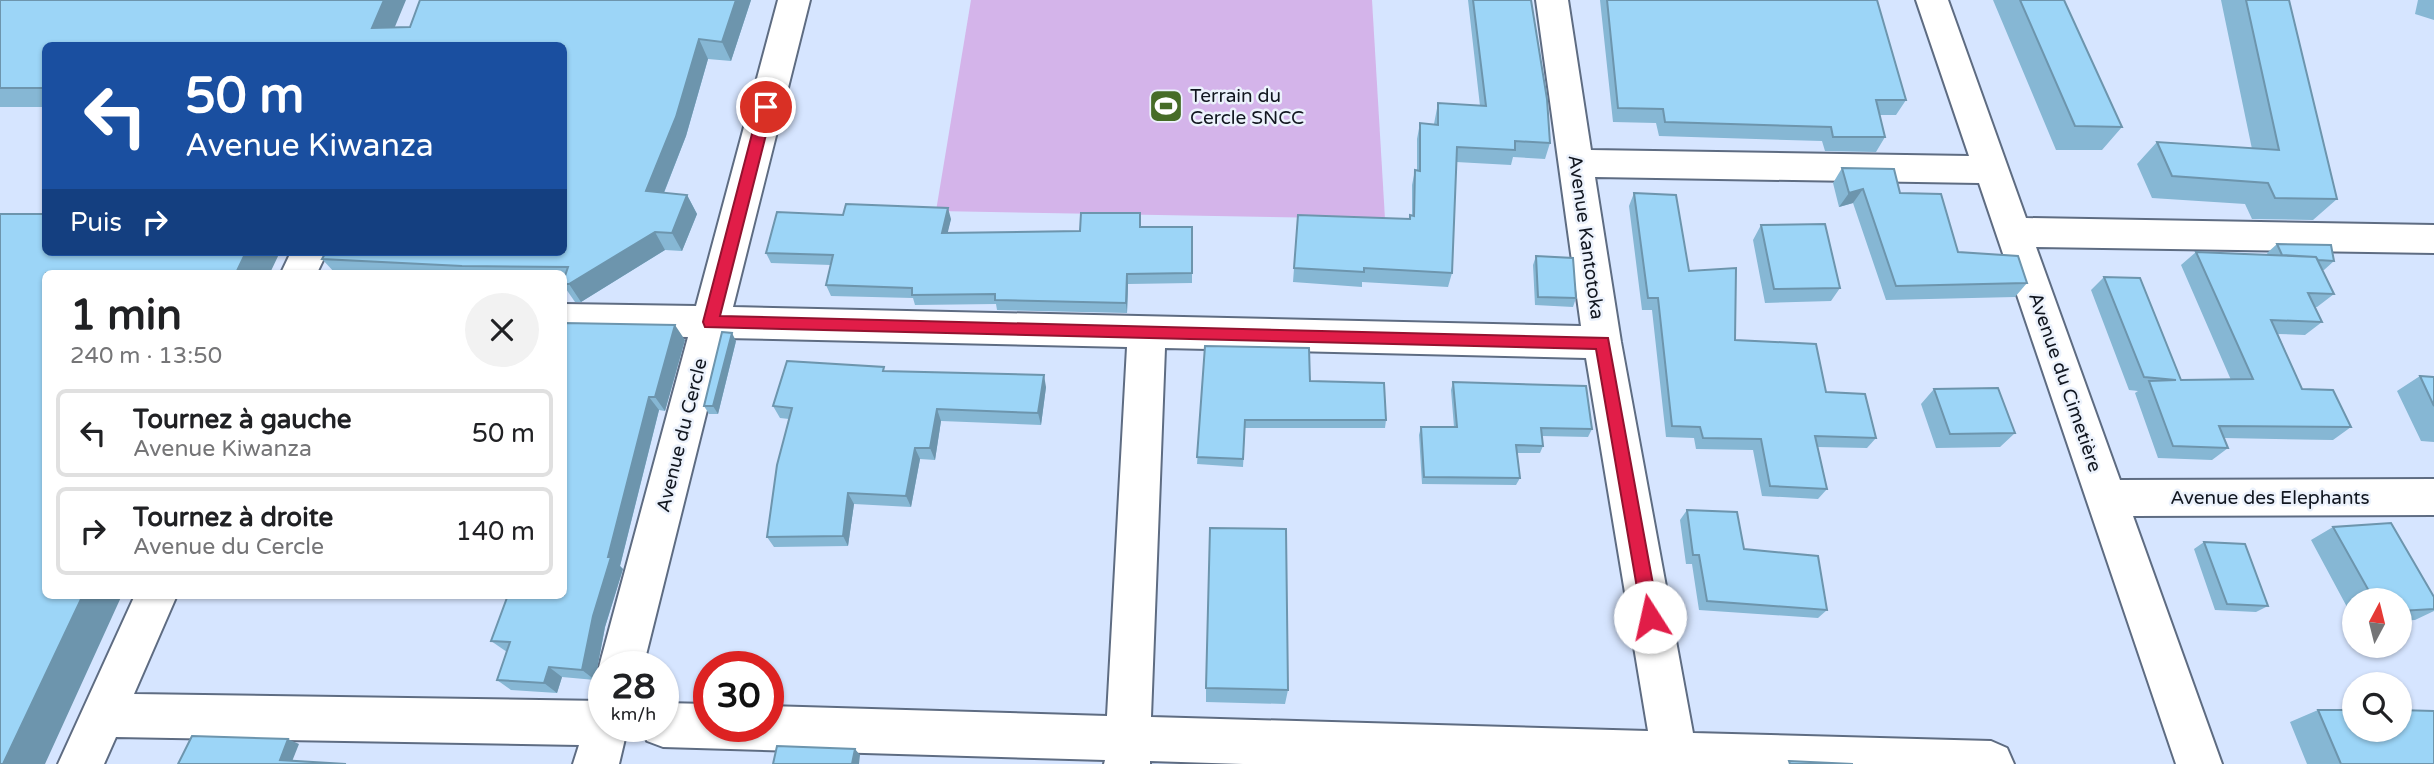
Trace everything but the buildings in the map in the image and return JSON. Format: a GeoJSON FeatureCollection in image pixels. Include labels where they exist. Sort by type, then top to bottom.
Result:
{"type":"FeatureCollection","features":[{"type":"Feature","properties":{"kind":"street","name":"Avenue du Cercle"},"geometry":{"type":"LineString","coordinates":[[625,651],[794,0]]}},
{"type":"Feature","properties":{"kind":"street","name":"Avenue Kantotoka"},"geometry":{"type":"LineString","coordinates":[[1552,0],[1602,342],[1675,759]]}},
{"type":"Feature","properties":{"kind":"street","name":"Avenue du Cimetière"},"geometry":{"type":"LineString","coordinates":[[1932,0],[2199,764]]}},
{"type":"Feature","properties":{"kind":"street"},"geometry":{"type":"LineString","coordinates":[[1576,163],[1993,170]]}},
{"type":"Feature","properties":{"kind":"street"},"geometry":{"type":"LineString","coordinates":[[2015,232],[2434,239]]}},
{"type":"Feature","properties":{"kind":"street"},"geometry":{"type":"LineString","coordinates":[[567,319],[1602,342]]}},
{"type":"Feature","properties":{"kind":"street"},"geometry":{"type":"LineString","coordinates":[[1127,751],[1147,332]]}},
{"type":"Feature","properties":{"kind":"street","name":"Avenue des Elephants"},"geometry":{"type":"LineString","coordinates":[[2106,498],[2434,497]]}},
{"type":"Feature","properties":{"kind":"street"},"geometry":{"type":"LineString","coordinates":[[82,764],[154,599]]}},
{"type":"Feature","properties":{"kind":"street"},"geometry":{"type":"LineString","coordinates":[[103,715],[588,725]]}},
{"type":"Feature","properties":{"kind":"street"},"geometry":{"type":"LineString","coordinates":[[784,730],[1127,751],[1991,764]]}},
{"type":"Feature","properties":{"kind":"street"},"geometry":{"type":"LineString","coordinates":[[596,764],[601,742]]}},
{"type":"Feature","properties":{"kind":"shaded area","name":"Terrain du Cercle SNCC"},"geometry":{"type":"Polygon","coordinates":[[[971,0],[1372,0],[1385,219],[936,211],[971,0]]]}},
{"type":"Feature","properties":{"kind":"place","name":"Terrain du Cercle SNCC"},"geometry":{"type":"Point","coordinates":[1166,106]}},
{"type":"Feature","properties":{"kind":"route"},"geometry":{"type":"LineString","coordinates":[[766,107],[710,322],[1602,342],[1650,617]]}}]}
